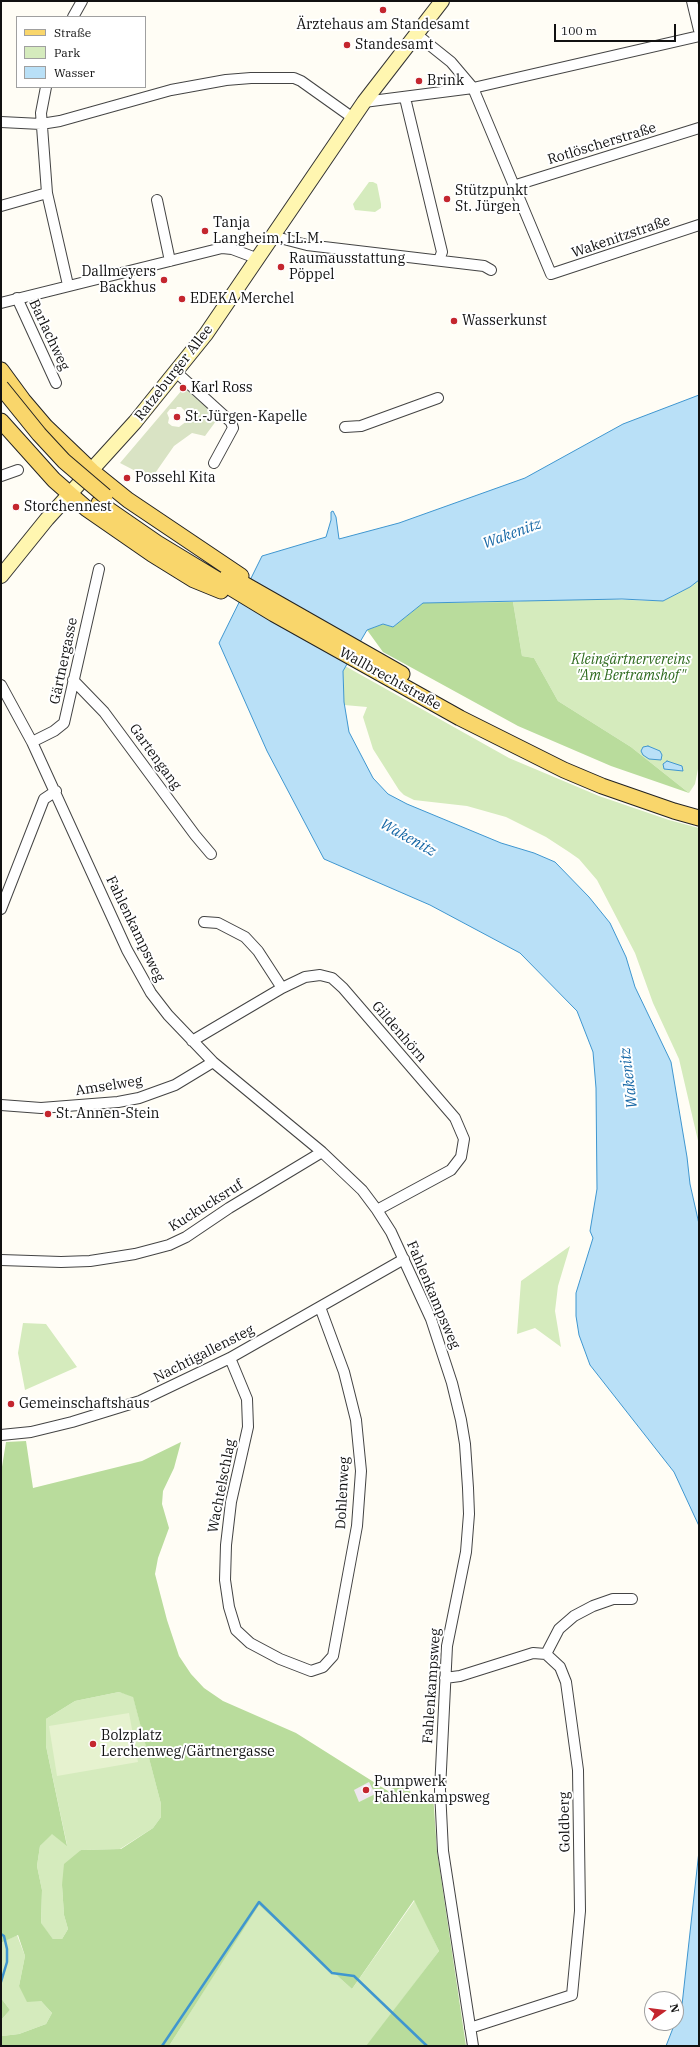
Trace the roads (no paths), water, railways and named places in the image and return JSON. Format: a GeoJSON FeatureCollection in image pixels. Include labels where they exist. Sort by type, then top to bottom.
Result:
{"type":"FeatureCollection","features":[{"type":"Feature","properties":{"kind":"main road","name":"Ratzeburger Allee"},"geometry":{"type":"LineString","coordinates":[[1,576],[47,519],[92,471],[176,372],[206,334],[256,258],[364,102],[442,1]]}},
{"type":"Feature","properties":{"kind":"main road"},"geometry":{"type":"LineString","coordinates":[[1,370],[23,400],[46,427],[92,471],[100,498]]}},
{"type":"Feature","properties":{"kind":"main road"},"geometry":{"type":"LineString","coordinates":[[1,387],[39,434],[152,554],[194,580],[276,609]]}},
{"type":"Feature","properties":{"kind":"main road"},"geometry":{"type":"LineString","coordinates":[[1,403],[32,441],[100,498]]}},
{"type":"Feature","properties":{"kind":"main road"},"geometry":{"type":"LineString","coordinates":[[1,421],[24,448],[70,494],[100,498]]}},
{"type":"Feature","properties":{"kind":"main road","name":"Wallbrechtstraße"},"geometry":{"type":"LineString","coordinates":[[100,498],[276,609],[413,686],[568,761],[620,782],[699,808]]}},
{"type":"Feature","properties":{"kind":"main road","name":"Wallbrechtstraße"},"geometry":{"type":"LineString","coordinates":[[413,686],[460,718],[564,770],[674,811],[699,818]]}},
{"type":"Feature","properties":{"kind":"street"},"geometry":{"type":"LineString","coordinates":[[74,16],[82,1]]}},
{"type":"Feature","properties":{"kind":"street"},"geometry":{"type":"LineString","coordinates":[[692,1],[699,30]]}},
{"type":"Feature","properties":{"kind":"street"},"geometry":{"type":"LineString","coordinates":[[416,34],[451,62],[473,88],[512,186]]}},
{"type":"Feature","properties":{"kind":"street"},"geometry":{"type":"LineString","coordinates":[[364,102],[405,98],[473,88],[699,36]]}},
{"type":"Feature","properties":{"kind":"street"},"geometry":{"type":"LineString","coordinates":[[1,122],[41,124],[60,121],[171,90],[226,80],[251,78],[294,78],[301,81],[353,118]]}},
{"type":"Feature","properties":{"kind":"street"},"geometry":{"type":"LineString","coordinates":[[46,88],[41,113],[41,124],[47,193],[68,285]]}},
{"type":"Feature","properties":{"kind":"street"},"geometry":{"type":"LineString","coordinates":[[405,98],[442,252],[439,260]]}},
{"type":"Feature","properties":{"kind":"street","name":"Rotlöscherstraße"},"geometry":{"type":"LineString","coordinates":[[512,186],[699,128]]}},
{"type":"Feature","properties":{"kind":"street","name":"Wakenitzstraße"},"geometry":{"type":"LineString","coordinates":[[512,186],[551,274],[699,225]]}},
{"type":"Feature","properties":{"kind":"street"},"geometry":{"type":"LineString","coordinates":[[1,206],[47,193]]}},
{"type":"Feature","properties":{"kind":"street"},"geometry":{"type":"LineString","coordinates":[[156,200],[170,261]]}},
{"type":"Feature","properties":{"kind":"street"},"geometry":{"type":"LineString","coordinates":[[272,236],[307,246],[439,260],[484,266],[491,270]]}},
{"type":"Feature","properties":{"kind":"street"},"geometry":{"type":"LineString","coordinates":[[1,303],[68,285],[222,248],[232,249],[256,258]]}},
{"type":"Feature","properties":{"kind":"street","name":"Barlachweg"},"geometry":{"type":"LineString","coordinates":[[17,298],[56,383]]}},
{"type":"Feature","properties":{"kind":"street"},"geometry":{"type":"LineString","coordinates":[[176,372],[231,422],[233,428],[214,463]]}},
{"type":"Feature","properties":{"kind":"street"},"geometry":{"type":"LineString","coordinates":[[345,427],[361,426],[438,398]]}},
{"type":"Feature","properties":{"kind":"street"},"geometry":{"type":"LineString","coordinates":[[1,476],[18,470]]}},
{"type":"Feature","properties":{"kind":"street","name":"Gärtnergasse"},"geometry":{"type":"LineString","coordinates":[[32,742],[54,731],[64,723],[99,568]]}},
{"type":"Feature","properties":{"kind":"street","name":"Gartengang"},"geometry":{"type":"LineString","coordinates":[[73,680],[104,712],[195,835],[211,854]]}},
{"type":"Feature","properties":{"kind":"street","name":"Fahlenkampsweg"},"geometry":{"type":"LineString","coordinates":[[1,685],[32,742],[56,791],[127,950],[151,993],[168,1015],[213,1062],[322,1152],[362,1190],[377,1210],[404,1260],[431,1319],[445,1359],[462,1420],[465,1444],[469,1514],[466,1552],[451,1620],[445,1678],[440,1790],[443,1851],[473,2046]]}},
{"type":"Feature","properties":{"kind":"street"},"geometry":{"type":"LineString","coordinates":[[1,909],[44,799],[56,791]]}},
{"type":"Feature","properties":{"kind":"street"},"geometry":{"type":"LineString","coordinates":[[204,922],[218,923],[245,937],[258,951],[282,988]]}},
{"type":"Feature","properties":{"kind":"street","name":"Gildenhörn"},"geometry":{"type":"LineString","coordinates":[[192,1041],[282,988],[305,977],[320,975],[332,978],[343,988],[371,1023],[439,1098],[460,1127],[464,1139],[462,1151],[457,1164],[451,1170],[377,1210]]}},
{"type":"Feature","properties":{"kind":"street","name":"Amselweg"},"geometry":{"type":"LineString","coordinates":[[1,1105],[41,1108],[118,1102],[139,1098],[175,1085],[213,1062]]}},
{"type":"Feature","properties":{"kind":"street","name":"Kuckucksruf"},"geometry":{"type":"LineString","coordinates":[[1,1260],[61,1262],[90,1261],[135,1254],[169,1245],[186,1237],[229,1208],[322,1152]]}},
{"type":"Feature","properties":{"kind":"street","name":"Nachtigallensteg"},"geometry":{"type":"LineString","coordinates":[[1,1435],[31,1432],[72,1422],[140,1401],[230,1358],[404,1260]]}},
{"type":"Feature","properties":{"kind":"street","name":"Dohlenweg"},"geometry":{"type":"LineString","coordinates":[[311,1671],[323,1667],[333,1656],[357,1526],[361,1471],[356,1420],[344,1372],[320,1307]]}},
{"type":"Feature","properties":{"kind":"street","name":"Wachtelschlag"},"geometry":{"type":"LineString","coordinates":[[230,1358],[247,1398],[248,1427],[231,1502],[226,1545],[225,1580],[229,1607],[236,1630],[250,1643],[280,1659],[311,1671]]}},
{"type":"Feature","properties":{"kind":"street"},"geometry":{"type":"LineString","coordinates":[[445,1678],[460,1676],[533,1653],[546,1654],[559,1629],[574,1616],[593,1606],[614,1599],[632,1599]]}},
{"type":"Feature","properties":{"kind":"street","name":"Goldberg"},"geometry":{"type":"LineString","coordinates":[[470,2028],[572,1995],[580,1911],[578,1770],[566,1682],[560,1666],[546,1654]]}},
{"type":"Feature","properties":{"kind":"water","name":"Wakenitz"},"geometry":{"type":"Polygon","coordinates":[[[699,395],[699,580],[690,587],[663,601],[622,599],[423,603],[393,627],[383,624],[367,630],[343,671],[344,702],[349,732],[373,778],[388,794],[407,804],[501,843],[534,853],[555,862],[589,897],[610,923],[626,957],[635,987],[671,1062],[690,1184],[699,1224],[699,1526],[674,1472],[590,1365],[579,1335],[576,1316],[576,1293],[593,1238],[590,1231],[597,1189],[596,1088],[593,1052],[577,1011],[520,953],[430,905],[324,859],[267,751],[219,643],[262,556],[326,537],[331,520],[331,512],[333,511],[336,517],[339,539],[399,523],[525,478],[623,424],[699,395]]]}},
{"type":"Feature","properties":{"kind":"water"},"geometry":{"type":"Polygon","coordinates":[[[648,746],[660,751],[662,755],[661,760],[649,759],[643,755],[641,751],[643,747],[648,746]]]}},
{"type":"Feature","properties":{"kind":"water"},"geometry":{"type":"Polygon","coordinates":[[[667,761],[682,766],[683,771],[664,769],[663,764],[667,761]]]}},
{"type":"Feature","properties":{"kind":"water"},"geometry":{"type":"Polygon","coordinates":[[[699,1851],[699,2046],[666,2046],[672,2031],[684,2031],[684,1991],[699,1851]]]}},
{"type":"Feature","properties":{"kind":"waterway"},"geometry":{"type":"LineString","coordinates":[[162,2046],[259,1902],[332,1973],[354,1976],[427,2046]]}},
{"type":"Feature","properties":{"kind":"waterway"},"geometry":{"type":"LineString","coordinates":[[1,1934],[4,1936],[7,1949],[7,1962],[1,1982]]}},
{"type":"Feature","properties":{"kind":"place","name":"Ärztehaus am Standesamt"},"geometry":{"type":"Point","coordinates":[383,10]}},
{"type":"Feature","properties":{"kind":"place","name":"Standesamt"},"geometry":{"type":"Point","coordinates":[347,45]}},
{"type":"Feature","properties":{"kind":"place","name":"Brink"},"geometry":{"type":"Point","coordinates":[419,81]}},
{"type":"Feature","properties":{"kind":"place","name":"Stützpunkt St. Jürgen"},"geometry":{"type":"Point","coordinates":[447,199]}},
{"type":"Feature","properties":{"kind":"place","name":"Tanja Langheim, LL.M."},"geometry":{"type":"Point","coordinates":[205,231]}},
{"type":"Feature","properties":{"kind":"place","name":"Raumausstattung Pöppel"},"geometry":{"type":"Point","coordinates":[281,267]}},
{"type":"Feature","properties":{"kind":"place","name":"Dallmeyers Backhus"},"geometry":{"type":"Point","coordinates":[164,280]}},
{"type":"Feature","properties":{"kind":"place","name":"EDEKA Merchel"},"geometry":{"type":"Point","coordinates":[182,299]}},
{"type":"Feature","properties":{"kind":"place","name":"Wasserkunst"},"geometry":{"type":"Point","coordinates":[454,321]}},
{"type":"Feature","properties":{"kind":"place","name":"Karl Ross"},"geometry":{"type":"Point","coordinates":[183,388]}},
{"type":"Feature","properties":{"kind":"place","name":"St.-Jürgen-Kapelle"},"geometry":{"type":"Point","coordinates":[177,417]}},
{"type":"Feature","properties":{"kind":"place","name":"Possehl Kita"},"geometry":{"type":"Point","coordinates":[127,478]}},
{"type":"Feature","properties":{"kind":"place","name":"Storchennest"},"geometry":{"type":"Point","coordinates":[16,507]}},
{"type":"Feature","properties":{"kind":"place","name":"St. Annen-Stein"},"geometry":{"type":"Point","coordinates":[48,1114]}},
{"type":"Feature","properties":{"kind":"place","name":"Gemeinschaftshaus"},"geometry":{"type":"Point","coordinates":[11,1404]}},
{"type":"Feature","properties":{"kind":"place","name":"Bolzplatz Lerchenweg/Gärtnergasse"},"geometry":{"type":"Point","coordinates":[93,1744]}},
{"type":"Feature","properties":{"kind":"place","name":"Pumpwerk Fahlenkampsweg"},"geometry":{"type":"Point","coordinates":[366,1790]}},
{"type":"Feature","properties":{"kind":"park label","name":"Kleingärtnervereins \"Am Bertramshof\""},"geometry":{"type":"Point","coordinates":[631,668]}}]}
